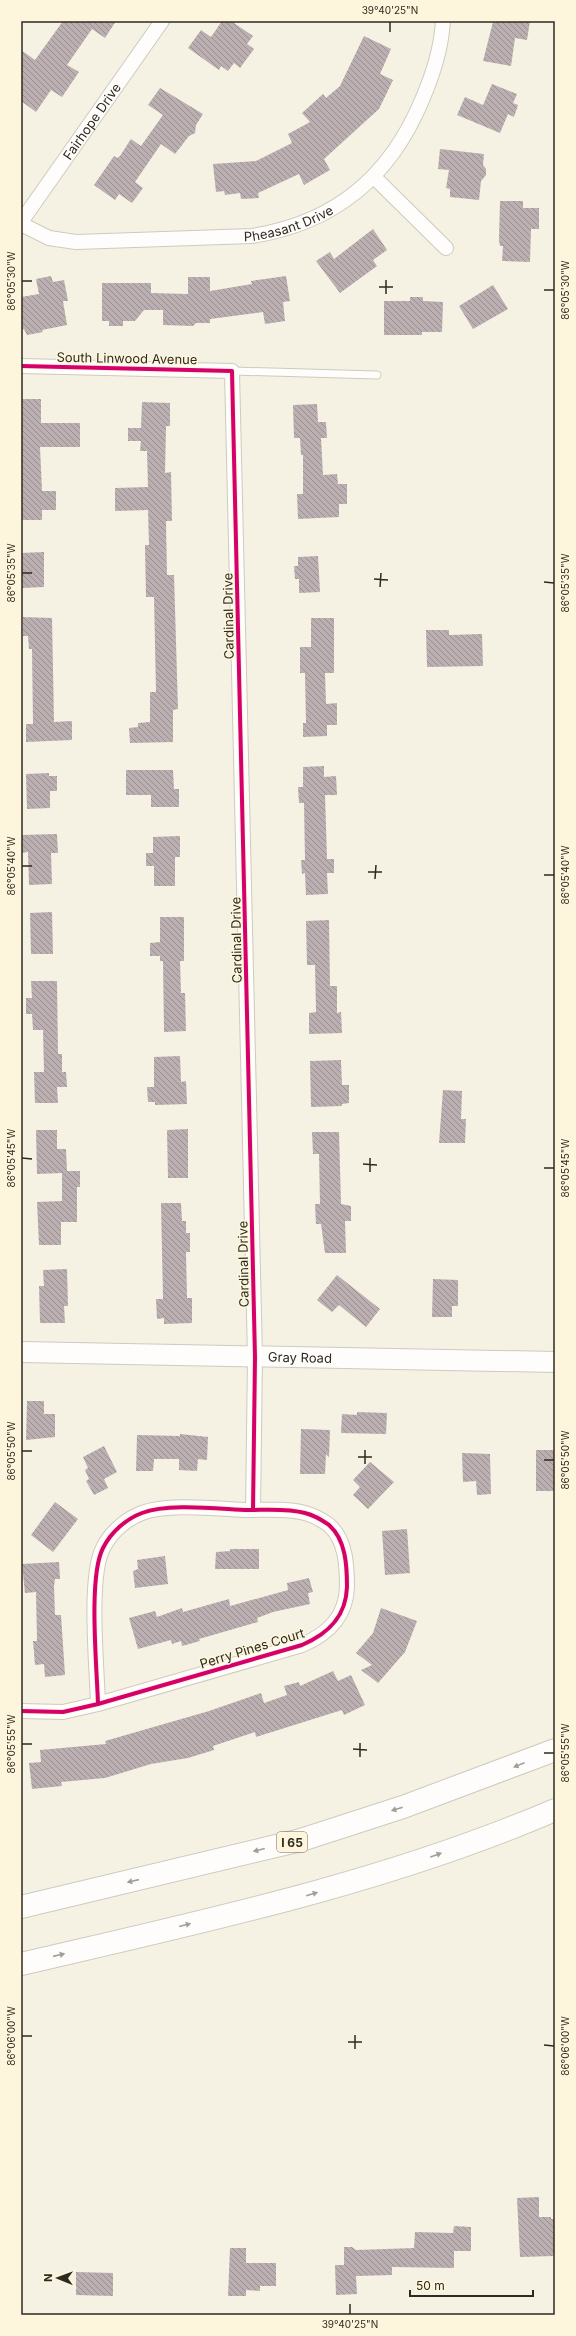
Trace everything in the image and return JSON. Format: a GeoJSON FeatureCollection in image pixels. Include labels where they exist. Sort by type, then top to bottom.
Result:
{"type":"FeatureCollection","features":[{"type":"Feature","properties":{"kind":"highway","name":"I 65"},"geometry":{"type":"LineString","coordinates":[[21,1907],[301,1840],[403,1807],[555,1750]]}},
{"type":"Feature","properties":{"kind":"highway"},"geometry":{"type":"LineString","coordinates":[[21,1964],[311,1894],[421,1860],[555,1810]]}},
{"type":"Feature","properties":{"kind":"street","name":"Fairhope Drive"},"geometry":{"type":"LineString","coordinates":[[21,223],[162,21]]}},
{"type":"Feature","properties":{"kind":"street","name":"Pheasant Drive"},"geometry":{"type":"LineString","coordinates":[[21,223],[43,236],[69,241],[252,236],[289,228],[318,217],[352,197],[374,177],[398,147],[416,114],[435,70],[443,21]]}},
{"type":"Feature","properties":{"kind":"street"},"geometry":{"type":"LineString","coordinates":[[374,177],[446,248]]}},
{"type":"Feature","properties":{"kind":"street","name":"South Linwood Avenue"},"geometry":{"type":"LineString","coordinates":[[21,366],[232,371]]}},
{"type":"Feature","properties":{"kind":"street","name":"Cardinal Drive"},"geometry":{"type":"LineString","coordinates":[[232,371],[255,1357],[253,1510]]}},
{"type":"Feature","properties":{"kind":"street","name":"Gray Road"},"geometry":{"type":"LineString","coordinates":[[21,1352],[555,1362]]}},
{"type":"Feature","properties":{"kind":"street","name":"Perry Pines Court"},"geometry":{"type":"LineString","coordinates":[[21,1711],[63,1712],[98,1704],[302,1645],[325,1634],[334,1625],[340,1615],[347,1591],[346,1562],[338,1537],[330,1526],[305,1513],[292,1510],[155,1509],[130,1519],[110,1537],[102,1549],[95,1578],[98,1704]]}},
{"type":"Feature","properties":{"kind":"lane","name":"South Linwood Avenue"},"geometry":{"type":"LineString","coordinates":[[232,371],[377,375]]}},
{"type":"Feature","properties":{"kind":"building"},"geometry":{"type":"Polygon","coordinates":[[[63,21],[116,21],[105,38],[92,29],[67,65],[79,72],[62,97],[51,90],[36,112],[21,101],[21,50],[35,60],[63,21]]]}},
{"type":"Feature","properties":{"kind":"building"},"geometry":{"type":"Polygon","coordinates":[[[222,21],[231,21],[253,36],[247,44],[254,49],[240,68],[234,63],[228,71],[221,66],[219,70],[188,48],[201,30],[211,37],[222,21]]]}},
{"type":"Feature","properties":{"kind":"building"},"geometry":{"type":"Polygon","coordinates":[[[497,21],[530,21],[527,40],[515,38],[511,66],[483,61],[493,22],[496,23],[497,21]]]}},
{"type":"Feature","properties":{"kind":"building"},"geometry":{"type":"Polygon","coordinates":[[[364,36],[391,49],[380,74],[393,80],[379,109],[324,159],[330,170],[304,185],[299,174],[258,193],[259,198],[241,199],[240,193],[225,195],[224,191],[216,192],[213,164],[256,161],[292,143],[288,134],[310,122],[302,113],[323,94],[326,98],[340,86],[364,36]]]}},
{"type":"Feature","properties":{"kind":"building"},"geometry":{"type":"Polygon","coordinates":[[[492,84],[517,94],[513,103],[518,105],[514,117],[508,114],[500,133],[457,115],[465,97],[483,105],[492,84]]]}},
{"type":"Feature","properties":{"kind":"building"},"geometry":{"type":"Polygon","coordinates":[[[160,88],[203,114],[196,125],[195,133],[189,136],[175,154],[161,144],[135,182],[143,188],[132,203],[119,194],[115,200],[94,185],[114,156],[117,158],[120,156],[131,139],[141,146],[163,115],[148,105],[160,88]]]}},
{"type":"Feature","properties":{"kind":"building"},"geometry":{"type":"Polygon","coordinates":[[[440,149],[484,154],[483,165],[486,169],[486,175],[481,181],[479,200],[450,197],[450,189],[446,188],[449,170],[438,169],[440,149]]]}},
{"type":"Feature","properties":{"kind":"building"},"geometry":{"type":"Polygon","coordinates":[[[500,201],[523,201],[523,208],[539,208],[539,229],[531,229],[530,262],[502,261],[503,246],[500,246],[499,240],[500,201]]]}},
{"type":"Feature","properties":{"kind":"building"},"geometry":{"type":"Polygon","coordinates":[[[373,229],[387,250],[373,260],[377,266],[340,293],[316,261],[330,252],[334,259],[373,229]]]}},
{"type":"Feature","properties":{"kind":"building"},"geometry":{"type":"Polygon","coordinates":[[[51,276],[53,282],[64,280],[68,301],[63,301],[67,325],[42,330],[43,332],[27,335],[24,329],[21,330],[21,297],[39,294],[36,279],[51,276]]]}},
{"type":"Feature","properties":{"kind":"building"},"geometry":{"type":"Polygon","coordinates":[[[286,276],[290,301],[283,302],[285,321],[265,324],[263,312],[210,319],[210,323],[196,323],[193,326],[163,325],[163,310],[144,310],[135,321],[123,321],[123,326],[109,326],[109,321],[102,321],[102,283],[151,283],[151,293],[188,294],[188,277],[210,277],[210,291],[252,284],[251,281],[286,276]]]}},
{"type":"Feature","properties":{"kind":"building"},"geometry":{"type":"Polygon","coordinates":[[[493,285],[508,309],[473,329],[459,306],[493,285]]]}},
{"type":"Feature","properties":{"kind":"building"},"geometry":{"type":"Polygon","coordinates":[[[410,297],[423,297],[423,301],[443,302],[442,332],[422,332],[422,335],[384,335],[384,301],[410,301],[410,297]]]}},
{"type":"Feature","properties":{"kind":"building"},"geometry":{"type":"Polygon","coordinates":[[[21,399],[41,399],[41,423],[80,423],[80,447],[40,447],[42,491],[56,491],[56,510],[42,510],[42,520],[21,520],[21,399]]]}},
{"type":"Feature","properties":{"kind":"building"},"geometry":{"type":"Polygon","coordinates":[[[142,402],[170,403],[170,426],[166,426],[165,473],[171,472],[172,521],[166,521],[167,575],[174,575],[178,709],[173,710],[173,742],[130,743],[129,728],[138,727],[138,723],[150,722],[150,692],[156,692],[154,597],[146,597],[145,545],[149,545],[148,510],[115,511],[115,488],[148,487],[147,451],[140,451],[141,441],[128,441],[128,428],[141,428],[142,402]]]}},
{"type":"Feature","properties":{"kind":"building"},"geometry":{"type":"Polygon","coordinates":[[[317,404],[318,422],[326,422],[327,438],[321,438],[323,475],[337,474],[338,484],[347,484],[347,504],[339,504],[339,517],[298,519],[297,494],[303,494],[303,455],[301,455],[300,438],[294,438],[293,405],[317,404]]]}},
{"type":"Feature","properties":{"kind":"building"},"geometry":{"type":"Polygon","coordinates":[[[44,552],[44,587],[22,588],[21,553],[44,552]]]}},
{"type":"Feature","properties":{"kind":"building"},"geometry":{"type":"Polygon","coordinates":[[[318,556],[320,592],[299,593],[299,579],[295,579],[294,566],[298,566],[298,557],[318,556]]]}},
{"type":"Feature","properties":{"kind":"building"},"geometry":{"type":"Polygon","coordinates":[[[23,617],[52,618],[54,722],[72,721],[72,740],[26,742],[26,724],[33,724],[32,649],[29,649],[28,636],[23,636],[23,617]]]}},
{"type":"Feature","properties":{"kind":"building"},"geometry":{"type":"Polygon","coordinates":[[[311,618],[334,618],[334,673],[325,673],[326,704],[337,703],[337,725],[327,725],[327,736],[303,737],[303,723],[306,723],[305,673],[300,673],[300,647],[311,647],[311,618]]]}},
{"type":"Feature","properties":{"kind":"building"},"geometry":{"type":"Polygon","coordinates":[[[426,630],[449,630],[449,635],[482,634],[483,666],[427,667],[426,630]]]}},
{"type":"Feature","properties":{"kind":"building"},"geometry":{"type":"Polygon","coordinates":[[[324,766],[324,777],[336,776],[337,795],[325,795],[327,859],[334,859],[334,873],[327,873],[328,894],[306,895],[305,873],[302,874],[301,860],[305,860],[304,803],[299,803],[298,787],[303,787],[303,767],[324,766]]]}},
{"type":"Feature","properties":{"kind":"building"},"geometry":{"type":"Polygon","coordinates":[[[126,770],[173,770],[174,789],[179,789],[179,807],[151,807],[151,795],[126,795],[126,770]]]}},
{"type":"Feature","properties":{"kind":"building"},"geometry":{"type":"Polygon","coordinates":[[[49,773],[49,776],[57,776],[57,791],[50,791],[50,808],[27,809],[26,774],[49,773]]]}},
{"type":"Feature","properties":{"kind":"building"},"geometry":{"type":"Polygon","coordinates":[[[57,834],[58,853],[51,853],[52,884],[29,885],[28,852],[21,853],[21,835],[57,834]]]}},
{"type":"Feature","properties":{"kind":"building"},"geometry":{"type":"Polygon","coordinates":[[[180,836],[180,857],[175,857],[175,886],[154,886],[154,866],[146,866],[146,853],[153,853],[153,837],[180,836]]]}},
{"type":"Feature","properties":{"kind":"building"},"geometry":{"type":"Polygon","coordinates":[[[52,912],[53,954],[31,954],[30,913],[52,912]]]}},
{"type":"Feature","properties":{"kind":"building"},"geometry":{"type":"Polygon","coordinates":[[[160,917],[184,917],[184,961],[180,961],[181,993],[185,993],[186,1031],[164,1032],[163,961],[160,961],[160,956],[150,956],[150,943],[160,942],[160,917]]]}},
{"type":"Feature","properties":{"kind":"building"},"geometry":{"type":"Polygon","coordinates":[[[329,920],[330,986],[337,986],[337,1013],[341,1012],[342,1033],[309,1034],[309,1013],[316,1012],[315,965],[307,965],[306,921],[329,920]]]}},
{"type":"Feature","properties":{"kind":"building"},"geometry":{"type":"Polygon","coordinates":[[[31,981],[57,981],[58,1054],[62,1054],[62,1072],[66,1072],[67,1087],[57,1087],[58,1103],[35,1103],[34,1072],[44,1072],[43,1030],[33,1030],[32,1014],[26,1014],[26,998],[32,998],[31,981]]]}},
{"type":"Feature","properties":{"kind":"building"},"geometry":{"type":"Polygon","coordinates":[[[180,1056],[181,1082],[186,1081],[187,1104],[155,1105],[155,1102],[148,1102],[147,1087],[154,1087],[154,1057],[180,1056]]]}},
{"type":"Feature","properties":{"kind":"building"},"geometry":{"type":"Polygon","coordinates":[[[341,1060],[342,1085],[349,1085],[349,1103],[342,1104],[342,1106],[311,1107],[310,1061],[341,1060]]]}},
{"type":"Feature","properties":{"kind":"building"},"geometry":{"type":"Polygon","coordinates":[[[443,1090],[462,1091],[461,1119],[466,1119],[465,1143],[439,1143],[443,1090]]]}},
{"type":"Feature","properties":{"kind":"building"},"geometry":{"type":"Polygon","coordinates":[[[188,1129],[188,1178],[168,1178],[167,1130],[188,1129]]]}},
{"type":"Feature","properties":{"kind":"building"},"geometry":{"type":"Polygon","coordinates":[[[36,1130],[57,1130],[57,1149],[66,1149],[67,1171],[80,1171],[80,1187],[77,1187],[77,1222],[61,1222],[61,1245],[39,1245],[37,1202],[62,1201],[62,1173],[37,1174],[36,1130]]]}},
{"type":"Feature","properties":{"kind":"building"},"geometry":{"type":"Polygon","coordinates":[[[312,1132],[339,1132],[341,1204],[351,1206],[351,1221],[345,1221],[346,1253],[325,1253],[321,1224],[316,1224],[315,1204],[320,1204],[319,1154],[313,1154],[312,1132]]]}},
{"type":"Feature","properties":{"kind":"building"},"geometry":{"type":"Polygon","coordinates":[[[161,1203],[181,1203],[182,1221],[186,1221],[186,1233],[190,1233],[190,1252],[186,1252],[187,1298],[192,1298],[192,1323],[164,1324],[164,1318],[157,1319],[156,1299],[163,1299],[161,1203]]]}},
{"type":"Feature","properties":{"kind":"building"},"geometry":{"type":"Polygon","coordinates":[[[67,1269],[68,1306],[64,1306],[65,1323],[40,1323],[39,1286],[44,1286],[43,1270],[67,1269]]]}},
{"type":"Feature","properties":{"kind":"building"},"geometry":{"type":"Polygon","coordinates":[[[337,1275],[380,1309],[366,1327],[339,1305],[332,1312],[317,1300],[337,1275]]]}},
{"type":"Feature","properties":{"kind":"building"},"geometry":{"type":"Polygon","coordinates":[[[433,1279],[458,1280],[458,1306],[452,1306],[452,1317],[432,1317],[433,1279]]]}},
{"type":"Feature","properties":{"kind":"building"},"geometry":{"type":"Polygon","coordinates":[[[27,1401],[44,1401],[44,1414],[55,1414],[55,1437],[26,1440],[27,1401]]]}},
{"type":"Feature","properties":{"kind":"building"},"geometry":{"type":"Polygon","coordinates":[[[357,1412],[387,1413],[386,1434],[341,1433],[342,1414],[357,1415],[357,1412]]]}},
{"type":"Feature","properties":{"kind":"building"},"geometry":{"type":"Polygon","coordinates":[[[301,1429],[330,1430],[329,1457],[326,1454],[325,1474],[300,1474],[301,1429]]]}},
{"type":"Feature","properties":{"kind":"building"},"geometry":{"type":"Polygon","coordinates":[[[180,1434],[208,1437],[207,1460],[198,1459],[197,1471],[179,1470],[179,1459],[154,1459],[153,1471],[136,1471],[137,1435],[180,1436],[180,1434]]]}},
{"type":"Feature","properties":{"kind":"building"},"geometry":{"type":"Polygon","coordinates":[[[104,1446],[117,1472],[104,1479],[108,1488],[94,1495],[86,1481],[89,1479],[85,1470],[88,1468],[83,1457],[104,1446]]]}},
{"type":"Feature","properties":{"kind":"building"},"geometry":{"type":"Polygon","coordinates":[[[536,1450],[554,1450],[555,1491],[536,1491],[536,1450]]]}},
{"type":"Feature","properties":{"kind":"building"},"geometry":{"type":"Polygon","coordinates":[[[462,1453],[490,1454],[491,1494],[477,1495],[476,1481],[463,1482],[462,1453]]]}},
{"type":"Feature","properties":{"kind":"building"},"geometry":{"type":"Polygon","coordinates":[[[370,1462],[394,1482],[368,1509],[353,1495],[360,1487],[353,1480],[370,1462]]]}},
{"type":"Feature","properties":{"kind":"building"},"geometry":{"type":"Polygon","coordinates":[[[55,1502],[78,1519],[53,1552],[31,1535],[55,1502]]]}},
{"type":"Feature","properties":{"kind":"building"},"geometry":{"type":"Polygon","coordinates":[[[407,1529],[410,1573],[385,1575],[382,1531],[407,1529]]]}},
{"type":"Feature","properties":{"kind":"building"},"geometry":{"type":"Polygon","coordinates":[[[230,1549],[259,1549],[259,1569],[215,1569],[216,1552],[230,1551],[230,1549]]]}},
{"type":"Feature","properties":{"kind":"building"},"geometry":{"type":"Polygon","coordinates":[[[165,1556],[168,1584],[135,1588],[133,1571],[138,1569],[137,1560],[165,1556]]]}},
{"type":"Feature","properties":{"kind":"building"},"geometry":{"type":"Polygon","coordinates":[[[59,1562],[60,1579],[55,1579],[54,1586],[55,1615],[61,1615],[65,1675],[45,1677],[44,1664],[35,1665],[33,1641],[37,1641],[36,1592],[25,1593],[22,1564],[59,1562]]]}},
{"type":"Feature","properties":{"kind":"building"},"geometry":{"type":"Polygon","coordinates":[[[309,1578],[313,1592],[308,1593],[310,1604],[273,1612],[257,1618],[258,1622],[199,1639],[200,1641],[182,1646],[181,1641],[172,1644],[171,1640],[138,1649],[129,1618],[155,1611],[157,1617],[182,1608],[183,1612],[229,1599],[230,1606],[288,1590],[287,1583],[309,1578]]]}},
{"type":"Feature","properties":{"kind":"building"},"geometry":{"type":"Polygon","coordinates":[[[381,1608],[417,1621],[405,1652],[378,1683],[361,1670],[372,1665],[356,1653],[373,1633],[381,1608]]]}},
{"type":"Feature","properties":{"kind":"building"},"geometry":{"type":"Polygon","coordinates":[[[333,1671],[338,1681],[351,1675],[365,1705],[344,1715],[342,1710],[256,1737],[255,1732],[213,1746],[214,1750],[188,1758],[151,1764],[105,1778],[61,1782],[62,1786],[32,1789],[29,1763],[41,1762],[40,1750],[106,1744],[105,1741],[209,1711],[261,1693],[264,1703],[287,1695],[284,1686],[299,1682],[300,1686],[333,1671]]]}},
{"type":"Feature","properties":{"kind":"building"},"geometry":{"type":"Polygon","coordinates":[[[539,2197],[539,2217],[551,2217],[551,2219],[555,2219],[555,2256],[520,2257],[517,2198],[539,2197]]]}},
{"type":"Feature","properties":{"kind":"building"},"geometry":{"type":"Polygon","coordinates":[[[454,2226],[471,2227],[471,2251],[454,2251],[454,2268],[392,2267],[392,2275],[356,2276],[357,2294],[336,2295],[335,2265],[344,2265],[344,2247],[352,2247],[356,2250],[414,2248],[415,2232],[453,2233],[454,2226]]]}},
{"type":"Feature","properties":{"kind":"building"},"geometry":{"type":"Polygon","coordinates":[[[230,2248],[246,2248],[246,2263],[276,2263],[276,2286],[260,2286],[260,2291],[246,2290],[246,2296],[228,2296],[230,2248]]]}},
{"type":"Feature","properties":{"kind":"building"},"geometry":{"type":"Polygon","coordinates":[[[76,2272],[113,2273],[113,2296],[76,2295],[76,2272]]]}},
{"type":"Feature","properties":{"kind":"cycle path"},"geometry":{"type":"LineString","coordinates":[[21,366],[232,371],[255,1357],[253,1510]]}},
{"type":"Feature","properties":{"kind":"cycle path"},"geometry":{"type":"LineString","coordinates":[[21,1711],[63,1712],[98,1704],[302,1645],[320,1636],[339,1616],[346,1598],[346,1562],[342,1546],[335,1531],[329,1525],[311,1515],[298,1511],[284,1510],[194,1507],[165,1508],[142,1513],[125,1522],[106,1542],[98,1562],[94,1623],[98,1704]]}}]}
